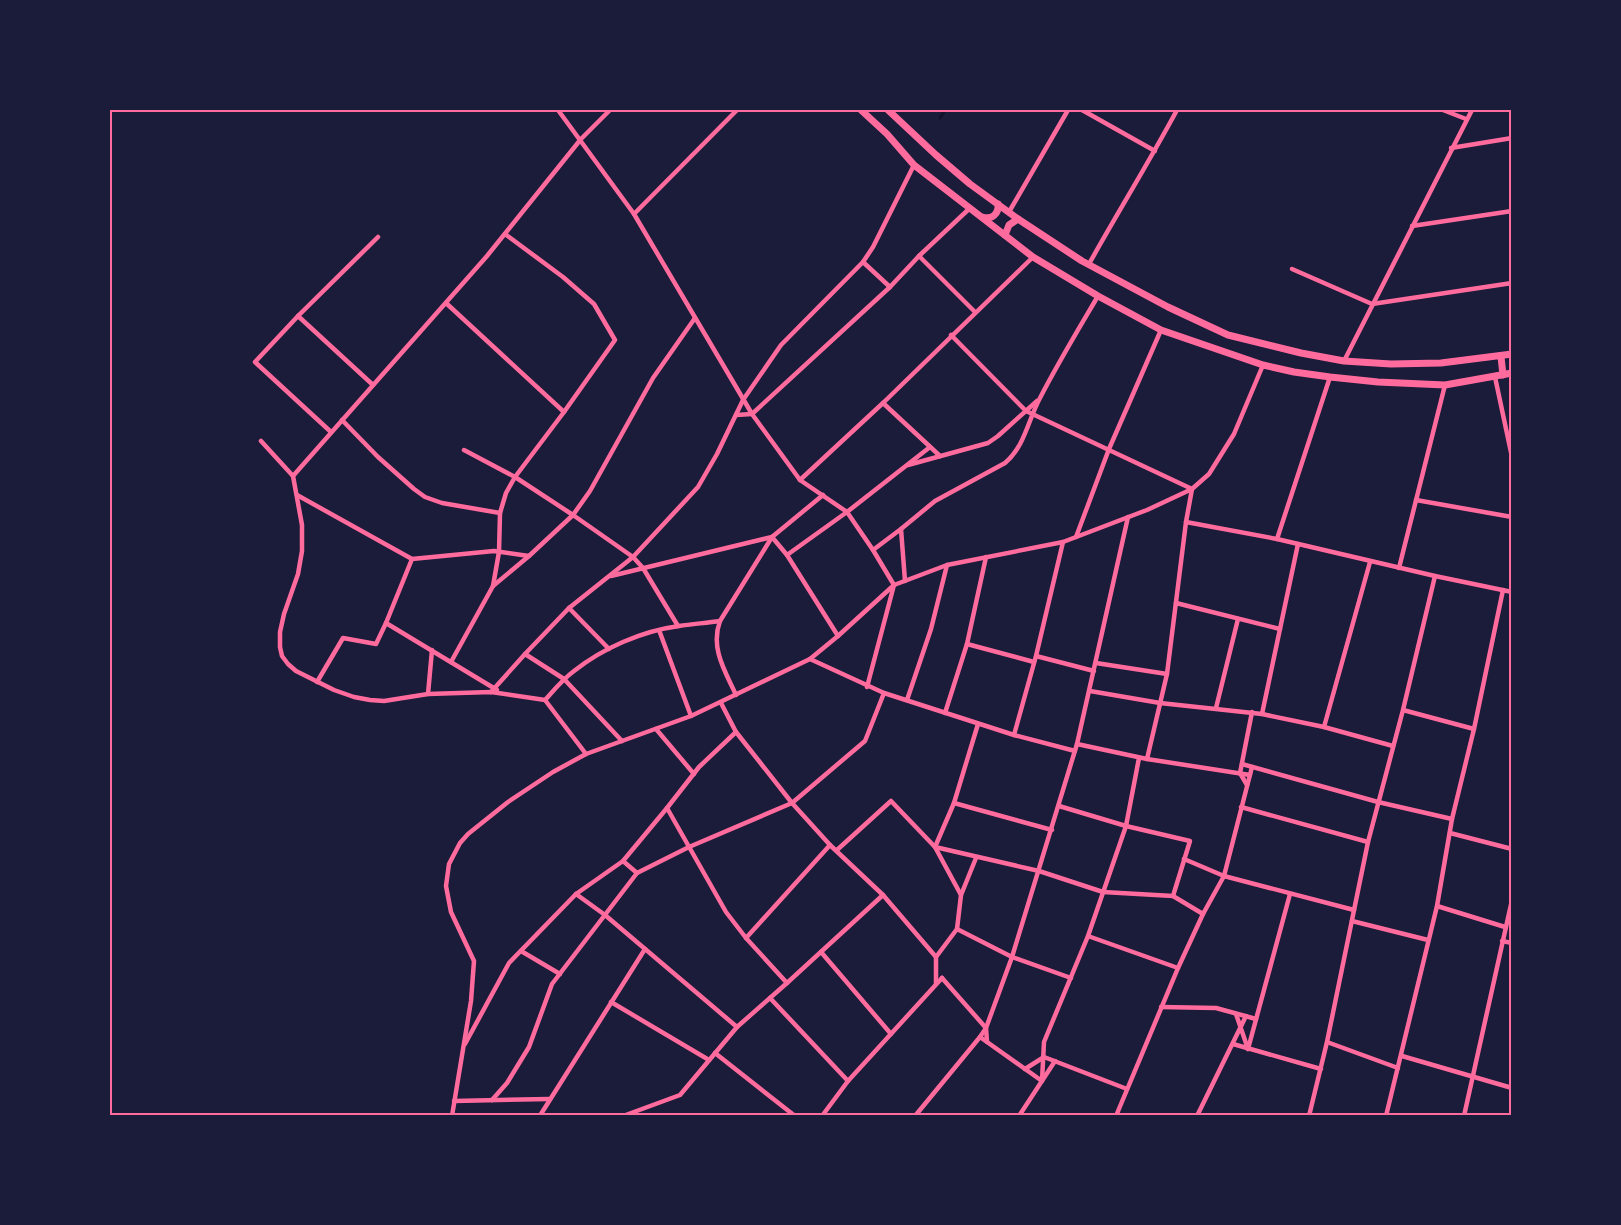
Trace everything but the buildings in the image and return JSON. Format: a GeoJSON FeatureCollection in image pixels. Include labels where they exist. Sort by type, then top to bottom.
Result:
{"type":"FeatureCollection","features":[{"type":"Feature","properties":{"kind":"main road"},"geometry":{"type":"LineString","coordinates":[[861,110],[914,165],[1033,257],[1161,330],[1263,365],[1330,377],[1444,385],[1512,374]]}},
{"type":"Feature","properties":{"kind":"main road"},"geometry":{"type":"LineString","coordinates":[[888,110],[970,184],[1018,219],[1089,264],[1168,307],[1228,335],[1344,361],[1391,364],[1441,363],[1512,354]]}},
{"type":"Feature","properties":{"kind":"main road"},"geometry":{"type":"LineString","coordinates":[[982,217],[994,216],[998,204]]}},
{"type":"Feature","properties":{"kind":"main road"},"geometry":{"type":"LineString","coordinates":[[1005,235],[1009,225],[1018,219]]}},
{"type":"Feature","properties":{"kind":"main road"},"geometry":{"type":"LineString","coordinates":[[1499,376],[1501,357]]}},
{"type":"Feature","properties":{"kind":"street"},"geometry":{"type":"LineString","coordinates":[[558,110],[634,214],[752,414],[800,480],[847,512],[894,585],[867,687]]}},
{"type":"Feature","properties":{"kind":"street"},"geometry":{"type":"LineString","coordinates":[[293,476],[505,234],[581,139],[610,110]]}},
{"type":"Feature","properties":{"kind":"street"},"geometry":{"type":"LineString","coordinates":[[634,214],[737,110]]}},
{"type":"Feature","properties":{"kind":"street"},"geometry":{"type":"LineString","coordinates":[[1009,212],[1068,110]]}},
{"type":"Feature","properties":{"kind":"street"},"geometry":{"type":"LineString","coordinates":[[1082,110],[1155,151]]}},
{"type":"Feature","properties":{"kind":"street"},"geometry":{"type":"LineString","coordinates":[[1089,264],[1177,110]]}},
{"type":"Feature","properties":{"kind":"street"},"geometry":{"type":"LineString","coordinates":[[1443,110],[1466,119]]}},
{"type":"Feature","properties":{"kind":"street"},"geometry":{"type":"LineString","coordinates":[[1344,361],[1472,110]]}},
{"type":"Feature","properties":{"kind":"street"},"geometry":{"type":"LineString","coordinates":[[1451,148],[1512,138]]}},
{"type":"Feature","properties":{"kind":"street"},"geometry":{"type":"LineString","coordinates":[[261,441],[293,476],[302,525],[302,551],[298,574],[280,632],[282,656],[288,664],[317,682],[354,697],[370,700],[384,701],[428,694],[493,690],[569,608],[633,557],[698,487],[743,400],[781,345],[863,262],[882,230],[914,165]]}},
{"type":"Feature","properties":{"kind":"street"},"geometry":{"type":"LineString","coordinates":[[736,415],[752,414],[890,287],[970,208]]}},
{"type":"Feature","properties":{"kind":"street"},"geometry":{"type":"LineString","coordinates":[[1412,226],[1512,211]]}},
{"type":"Feature","properties":{"kind":"street"},"geometry":{"type":"LineString","coordinates":[[451,662],[493,586],[499,552],[500,513],[506,492],[615,340],[594,304],[563,277],[505,234]]}},
{"type":"Feature","properties":{"kind":"street"},"geometry":{"type":"LineString","coordinates":[[331,432],[255,362],[378,237]]}},
{"type":"Feature","properties":{"kind":"street"},"geometry":{"type":"LineString","coordinates":[[919,256],[975,312]]}},
{"type":"Feature","properties":{"kind":"street"},"geometry":{"type":"LineString","coordinates":[[800,480],[1033,257]]}},
{"type":"Feature","properties":{"kind":"street"},"geometry":{"type":"LineString","coordinates":[[863,262],[890,287]]}},
{"type":"Feature","properties":{"kind":"street"},"geometry":{"type":"LineString","coordinates":[[1292,269],[1372,304],[1512,283]]}},
{"type":"Feature","properties":{"kind":"street"},"geometry":{"type":"LineString","coordinates":[[873,550],[935,501],[1005,463],[1015,453],[1039,400],[1098,296]]}},
{"type":"Feature","properties":{"kind":"street"},"geometry":{"type":"LineString","coordinates":[[446,303],[564,412]]}},
{"type":"Feature","properties":{"kind":"street"},"geometry":{"type":"LineString","coordinates":[[298,316],[374,385]]}},
{"type":"Feature","properties":{"kind":"street"},"geometry":{"type":"LineString","coordinates":[[493,586],[573,515],[590,491],[653,378],[695,318]]}},
{"type":"Feature","properties":{"kind":"street"},"geometry":{"type":"LineString","coordinates":[[1076,537],[1109,449],[1161,330]]}},
{"type":"Feature","properties":{"kind":"street"},"geometry":{"type":"LineString","coordinates":[[951,335],[1026,411],[1192,489]]}},
{"type":"Feature","properties":{"kind":"street"},"geometry":{"type":"LineString","coordinates":[[452,1116],[471,1001],[474,961],[457,926],[447,898],[446,886],[449,864],[460,843],[478,825],[553,772],[585,754],[692,716],[810,659],[894,585],[947,564],[1063,542],[1147,510],[1192,489],[1209,474],[1234,434],[1263,365]]}},
{"type":"Feature","properties":{"kind":"street"},"geometry":{"type":"LineString","coordinates":[[1499,376],[1512,457]]}},
{"type":"Feature","properties":{"kind":"street"},"geometry":{"type":"LineString","coordinates":[[1277,540],[1330,377]]}},
{"type":"Feature","properties":{"kind":"street"},"geometry":{"type":"LineString","coordinates":[[1399,568],[1444,385]]}},
{"type":"Feature","properties":{"kind":"street"},"geometry":{"type":"LineString","coordinates":[[905,465],[991,441],[1039,400]]}},
{"type":"Feature","properties":{"kind":"street"},"geometry":{"type":"LineString","coordinates":[[883,403],[940,456]]}},
{"type":"Feature","properties":{"kind":"street"},"geometry":{"type":"LineString","coordinates":[[342,420],[392,470],[425,497],[442,503],[500,513]]}},
{"type":"Feature","properties":{"kind":"street"},"geometry":{"type":"LineString","coordinates":[[787,555],[847,512],[930,447]]}},
{"type":"Feature","properties":{"kind":"street"},"geometry":{"type":"LineString","coordinates":[[464,450],[515,477],[633,557],[644,568],[678,626]]}},
{"type":"Feature","properties":{"kind":"street"},"geometry":{"type":"LineString","coordinates":[[1147,759],[1167,674],[1192,489]]}},
{"type":"Feature","properties":{"kind":"street"},"geometry":{"type":"LineString","coordinates":[[297,495],[412,559],[499,552],[529,556]]}},
{"type":"Feature","properties":{"kind":"street"},"geometry":{"type":"LineString","coordinates":[[736,695],[718,653],[716,636],[720,621],[772,537],[822,495]]}},
{"type":"Feature","properties":{"kind":"street"},"geometry":{"type":"LineString","coordinates":[[1416,500],[1512,517]]}},
{"type":"Feature","properties":{"kind":"street"},"geometry":{"type":"LineString","coordinates":[[915,1116],[986,1028],[1012,957],[1077,744],[1128,517]]}},
{"type":"Feature","properties":{"kind":"street"},"geometry":{"type":"LineString","coordinates":[[1186,522],[1298,544],[1370,562],[1512,592]]}},
{"type":"Feature","properties":{"kind":"street"},"geometry":{"type":"LineString","coordinates":[[901,529],[905,581]]}},
{"type":"Feature","properties":{"kind":"street"},"geometry":{"type":"LineString","coordinates":[[608,576],[772,537]]}},
{"type":"Feature","properties":{"kind":"street"},"geometry":{"type":"LineString","coordinates":[[772,537],[787,555],[838,636]]}},
{"type":"Feature","properties":{"kind":"street"},"geometry":{"type":"LineString","coordinates":[[1014,735],[1063,542]]}},
{"type":"Feature","properties":{"kind":"street"},"geometry":{"type":"LineString","coordinates":[[1262,714],[1298,544]]}},
{"type":"Feature","properties":{"kind":"street"},"geometry":{"type":"LineString","coordinates":[[945,713],[967,644],[986,557]]}},
{"type":"Feature","properties":{"kind":"street"},"geometry":{"type":"LineString","coordinates":[[317,682],[343,638],[376,644],[412,559]]}},
{"type":"Feature","properties":{"kind":"street"},"geometry":{"type":"LineString","coordinates":[[1324,727],[1370,562]]}},
{"type":"Feature","properties":{"kind":"street"},"geometry":{"type":"LineString","coordinates":[[907,700],[931,629],[947,564]]}},
{"type":"Feature","properties":{"kind":"street"},"geometry":{"type":"LineString","coordinates":[[1310,1116],[1368,842],[1435,576]]}},
{"type":"Feature","properties":{"kind":"street"},"geometry":{"type":"LineString","coordinates":[[1386,1116],[1437,906],[1452,819],[1474,729],[1503,590]]}},
{"type":"Feature","properties":{"kind":"street"},"geometry":{"type":"LineString","coordinates":[[1176,603],[1280,629]]}},
{"type":"Feature","properties":{"kind":"street"},"geometry":{"type":"LineString","coordinates":[[569,608],[609,649]]}},
{"type":"Feature","properties":{"kind":"street"},"geometry":{"type":"LineString","coordinates":[[1216,708],[1238,619]]}},
{"type":"Feature","properties":{"kind":"street"},"geometry":{"type":"LineString","coordinates":[[545,700],[564,679],[609,649],[659,630],[720,621]]}},
{"type":"Feature","properties":{"kind":"street"},"geometry":{"type":"LineString","coordinates":[[386,623],[493,690],[545,700],[585,754]]}},
{"type":"Feature","properties":{"kind":"street"},"geometry":{"type":"LineString","coordinates":[[659,630],[692,716]]}},
{"type":"Feature","properties":{"kind":"street"},"geometry":{"type":"LineString","coordinates":[[967,644],[1094,670]]}},
{"type":"Feature","properties":{"kind":"street"},"geometry":{"type":"LineString","coordinates":[[428,694],[432,650]]}},
{"type":"Feature","properties":{"kind":"street"},"geometry":{"type":"LineString","coordinates":[[525,654],[564,679],[622,741]]}},
{"type":"Feature","properties":{"kind":"street"},"geometry":{"type":"LineString","coordinates":[[810,659],[867,687],[978,724],[1075,751]]}},
{"type":"Feature","properties":{"kind":"street"},"geometry":{"type":"LineString","coordinates":[[1096,663],[1167,674]]}},
{"type":"Feature","properties":{"kind":"street"},"geometry":{"type":"LineString","coordinates":[[1090,691],[1161,703],[1252,712],[1324,727],[1393,746]]}},
{"type":"Feature","properties":{"kind":"street"},"geometry":{"type":"LineString","coordinates":[[492,1100],[507,1083],[529,1047],[552,984],[637,873],[688,847],[792,803],[865,741],[885,693]]}},
{"type":"Feature","properties":{"kind":"street"},"geometry":{"type":"LineString","coordinates":[[721,703],[736,732],[792,803],[830,845],[883,895],[936,957]]}},
{"type":"Feature","properties":{"kind":"street"},"geometry":{"type":"LineString","coordinates":[[1403,710],[1474,729]]}},
{"type":"Feature","properties":{"kind":"street"},"geometry":{"type":"LineString","coordinates":[[1247,785],[1240,773],[1252,712]]}},
{"type":"Feature","properties":{"kind":"street"},"geometry":{"type":"LineString","coordinates":[[935,847],[954,803],[978,724]]}},
{"type":"Feature","properties":{"kind":"street"},"geometry":{"type":"LineString","coordinates":[[656,729],[694,774]]}},
{"type":"Feature","properties":{"kind":"street"},"geometry":{"type":"LineString","coordinates":[[463,1050],[509,963],[576,894],[623,861],[699,767],[736,732]]}},
{"type":"Feature","properties":{"kind":"street"},"geometry":{"type":"LineString","coordinates":[[1077,744],[1139,758],[1250,775]]}},
{"type":"Feature","properties":{"kind":"street"},"geometry":{"type":"LineString","coordinates":[[1042,1081],[1044,1042],[1088,936],[1126,826],[1139,758]]}},
{"type":"Feature","properties":{"kind":"street"},"geometry":{"type":"LineString","coordinates":[[1242,764],[1378,802],[1452,819]]}},
{"type":"Feature","properties":{"kind":"street"},"geometry":{"type":"LineString","coordinates":[[1240,773],[1252,767]]}},
{"type":"Feature","properties":{"kind":"street"},"geometry":{"type":"LineString","coordinates":[[1116,1116],[1178,968],[1224,876],[1252,767]]}},
{"type":"Feature","properties":{"kind":"street"},"geometry":{"type":"LineString","coordinates":[[837,850],[891,801],[935,847],[961,896]]}},
{"type":"Feature","properties":{"kind":"street"},"geometry":{"type":"LineString","coordinates":[[954,803],[1052,830]]}},
{"type":"Feature","properties":{"kind":"street"},"geometry":{"type":"LineString","coordinates":[[1059,806],[1126,826],[1190,841],[1173,896]]}},
{"type":"Feature","properties":{"kind":"street"},"geometry":{"type":"LineString","coordinates":[[1241,807],[1368,842]]}},
{"type":"Feature","properties":{"kind":"street"},"geometry":{"type":"LineString","coordinates":[[668,808],[726,912],[787,983]]}},
{"type":"Feature","properties":{"kind":"street"},"geometry":{"type":"LineString","coordinates":[[1450,833],[1512,849]]}},
{"type":"Feature","properties":{"kind":"street"},"geometry":{"type":"LineString","coordinates":[[746,938],[830,845]]}},
{"type":"Feature","properties":{"kind":"street"},"geometry":{"type":"LineString","coordinates":[[935,847],[1039,871],[1103,892],[1173,896],[1203,914]]}},
{"type":"Feature","properties":{"kind":"street"},"geometry":{"type":"LineString","coordinates":[[936,984],[936,957],[957,929],[961,896],[976,858]]}},
{"type":"Feature","properties":{"kind":"street"},"geometry":{"type":"LineString","coordinates":[[1184,860],[1224,876],[1354,910]]}},
{"type":"Feature","properties":{"kind":"street"},"geometry":{"type":"LineString","coordinates":[[623,861],[637,873]]}},
{"type":"Feature","properties":{"kind":"street"},"geometry":{"type":"LineString","coordinates":[[576,894],[605,915],[737,1027]]}},
{"type":"Feature","properties":{"kind":"street"},"geometry":{"type":"LineString","coordinates":[[1248,1049],[1290,894]]}},
{"type":"Feature","properties":{"kind":"street"},"geometry":{"type":"LineString","coordinates":[[623,1116],[680,1095],[737,1027],[883,895]]}},
{"type":"Feature","properties":{"kind":"street"},"geometry":{"type":"LineString","coordinates":[[1464,1116],[1512,900]]}},
{"type":"Feature","properties":{"kind":"street"},"geometry":{"type":"LineString","coordinates":[[1437,906],[1505,927]]}},
{"type":"Feature","properties":{"kind":"street"},"geometry":{"type":"LineString","coordinates":[[1352,921],[1428,940]]}},
{"type":"Feature","properties":{"kind":"street"},"geometry":{"type":"LineString","coordinates":[[957,929],[1012,957],[1071,978]]}},
{"type":"Feature","properties":{"kind":"street"},"geometry":{"type":"LineString","coordinates":[[1088,936],[1178,968]]}},
{"type":"Feature","properties":{"kind":"street"},"geometry":{"type":"LineString","coordinates":[[1502,941],[1512,943]]}},
{"type":"Feature","properties":{"kind":"street"},"geometry":{"type":"LineString","coordinates":[[542,1115],[549,1099],[645,949]]}},
{"type":"Feature","properties":{"kind":"street"},"geometry":{"type":"LineString","coordinates":[[522,951],[560,974]]}},
{"type":"Feature","properties":{"kind":"street"},"geometry":{"type":"LineString","coordinates":[[821,952],[891,1034]]}},
{"type":"Feature","properties":{"kind":"street"},"geometry":{"type":"LineString","coordinates":[[936,971],[986,1028],[987,1042]]}},
{"type":"Feature","properties":{"kind":"street"},"geometry":{"type":"LineString","coordinates":[[822,1116],[848,1081],[942,978]]}},
{"type":"Feature","properties":{"kind":"street"},"geometry":{"type":"LineString","coordinates":[[770,998],[848,1081]]}},
{"type":"Feature","properties":{"kind":"street"},"geometry":{"type":"LineString","coordinates":[[611,1002],[710,1060]]}},
{"type":"Feature","properties":{"kind":"street"},"geometry":{"type":"LineString","coordinates":[[1161,1007],[1216,1008],[1256,1018]]}},
{"type":"Feature","properties":{"kind":"street"},"geometry":{"type":"LineString","coordinates":[[1236,1014],[1248,1049]]}},
{"type":"Feature","properties":{"kind":"street"},"geometry":{"type":"LineString","coordinates":[[1197,1116],[1246,1016]]}},
{"type":"Feature","properties":{"kind":"street"},"geometry":{"type":"LineString","coordinates":[[980,1037],[1042,1081]]}},
{"type":"Feature","properties":{"kind":"street"},"geometry":{"type":"LineString","coordinates":[[1327,1042],[1398,1068]]}},
{"type":"Feature","properties":{"kind":"street"},"geometry":{"type":"LineString","coordinates":[[1233,1044],[1320,1069]]}},
{"type":"Feature","properties":{"kind":"street"},"geometry":{"type":"LineString","coordinates":[[715,1053],[791,1114]]}},
{"type":"Feature","properties":{"kind":"street"},"geometry":{"type":"LineString","coordinates":[[1401,1056],[1512,1088]]}},
{"type":"Feature","properties":{"kind":"street"},"geometry":{"type":"LineString","coordinates":[[1044,1057],[1127,1089]]}},
{"type":"Feature","properties":{"kind":"street"},"geometry":{"type":"LineString","coordinates":[[1025,1069],[1044,1057]]}},
{"type":"Feature","properties":{"kind":"street"},"geometry":{"type":"LineString","coordinates":[[1019,1116],[1055,1061]]}},
{"type":"Feature","properties":{"kind":"street"},"geometry":{"type":"LineString","coordinates":[[454,1101],[549,1099]]}},
{"type":"Feature","properties":{"kind":"street"},"geometry":{"type":"LineString","coordinates":[[536,1100],[542,1115]]}},
{"type":"Feature","properties":{"kind":"waterway"},"geometry":{"type":"LineString","coordinates":[[940,118],[945,110]]}}]}
